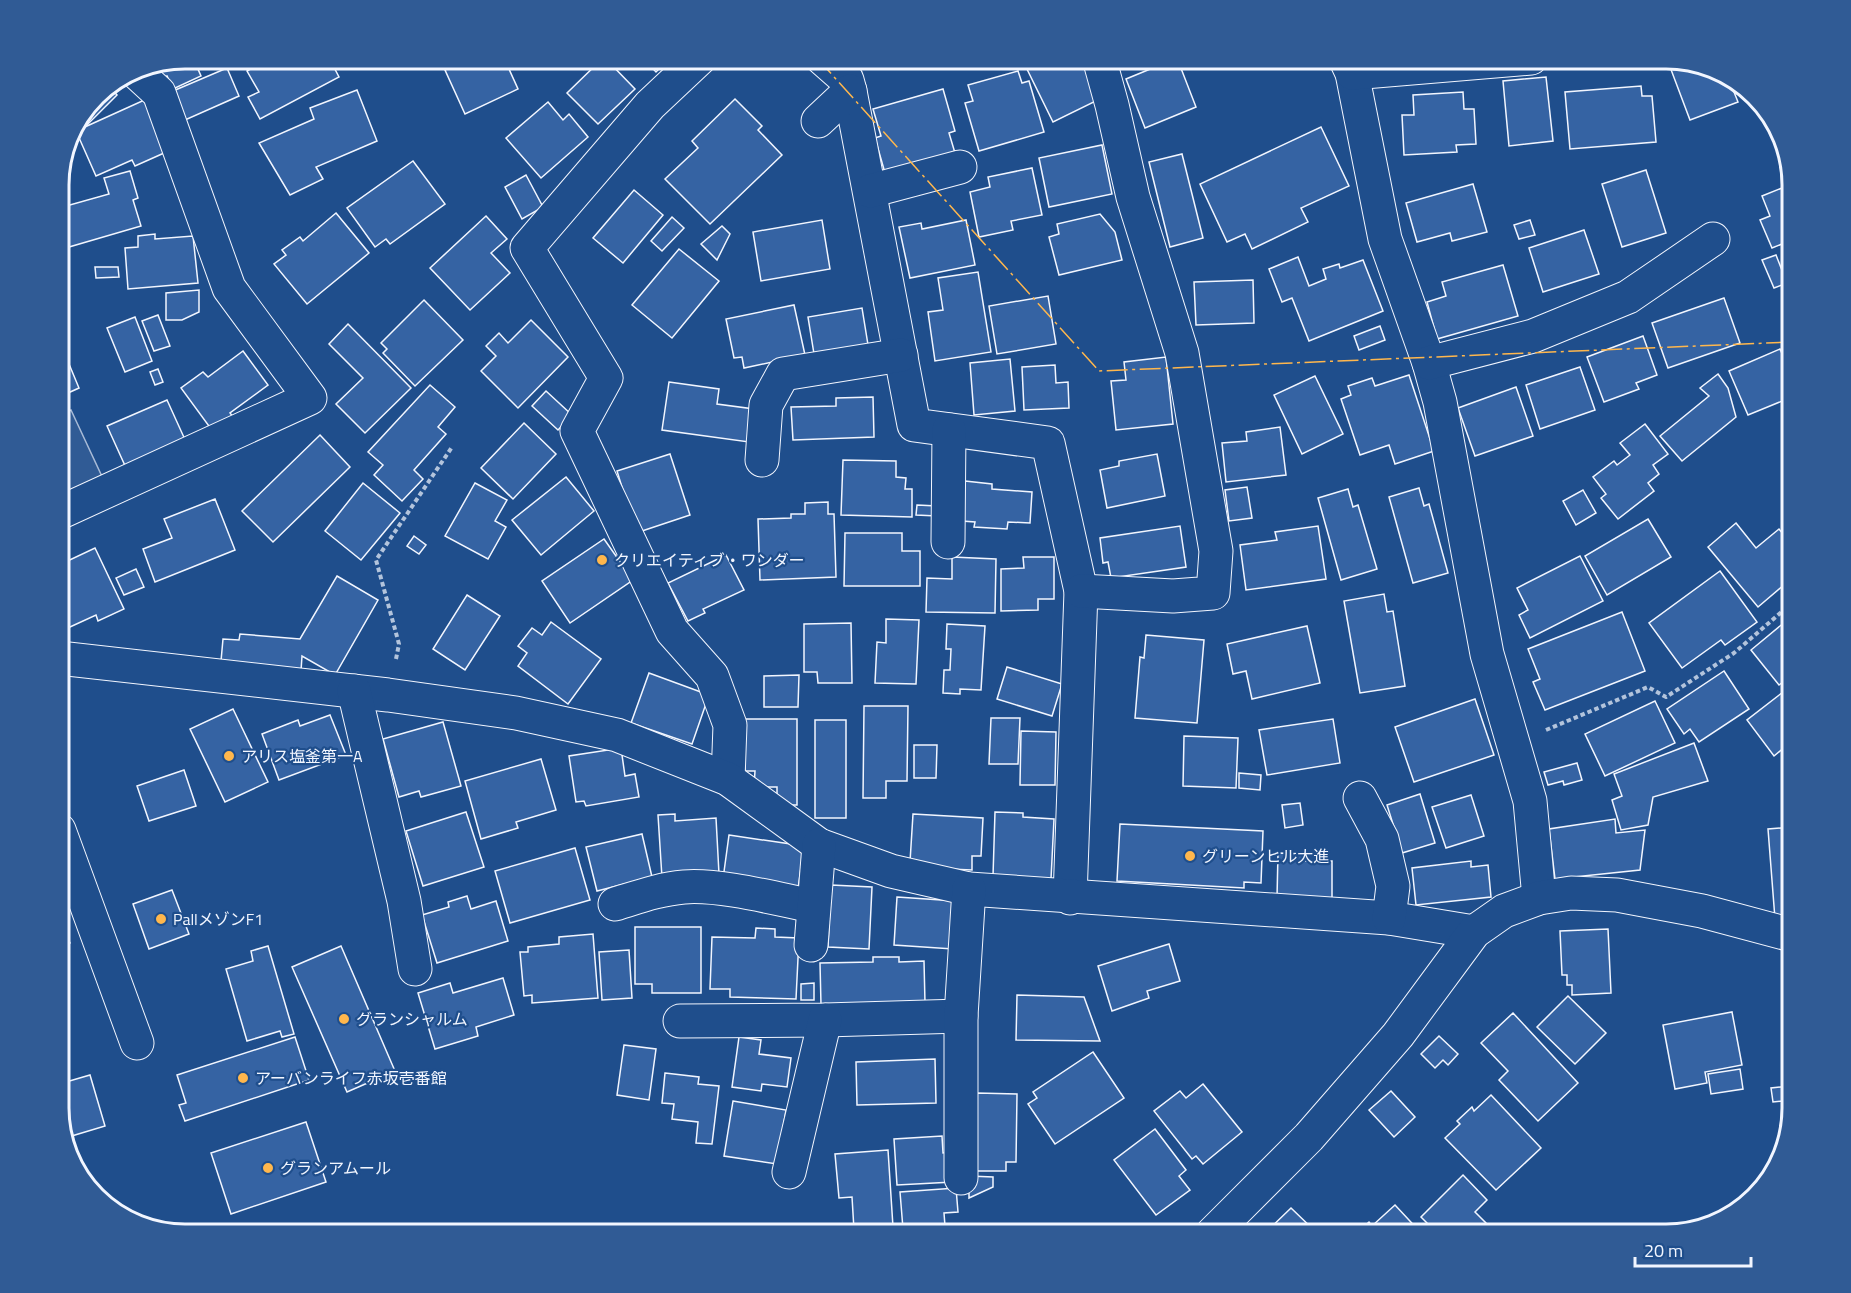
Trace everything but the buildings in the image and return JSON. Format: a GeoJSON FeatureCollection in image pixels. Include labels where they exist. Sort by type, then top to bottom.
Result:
{"type":"FeatureCollection","features":[{"type":"Feature","properties":{"kind":"street"},"geometry":{"type":"LineString","coordinates":[[688,69],[650,105],[527,248],[606,378],[577,431],[672,631],[712,676],[730,725],[728,779]]}},
{"type":"Feature","properties":{"kind":"street"},"geometry":{"type":"LineString","coordinates":[[834,69],[847,80],[850,91],[914,424],[1048,443],[1081,591],[1070,898]]}},
{"type":"Feature","properties":{"kind":"street"},"geometry":{"type":"LineString","coordinates":[[1081,591],[1173,596],[1213,593],[1216,551],[1182,353],[1133,197],[1102,69]]}},
{"type":"Feature","properties":{"kind":"street"},"geometry":{"type":"LineString","coordinates":[[1349,69],[1385,238],[1430,363],[1440,402],[1487,654],[1515,743],[1530,801],[1539,898]]}},
{"type":"Feature","properties":{"kind":"street"},"geometry":{"type":"LineString","coordinates":[[69,508],[310,398],[229,288],[159,93],[142,77]]}},
{"type":"Feature","properties":{"kind":"street"},"geometry":{"type":"LineString","coordinates":[[818,121],[850,91]]}},
{"type":"Feature","properties":{"kind":"street"},"geometry":{"type":"LineString","coordinates":[[870,191],[960,167]]}},
{"type":"Feature","properties":{"kind":"street"},"geometry":{"type":"LineString","coordinates":[[1430,363],[1533,336],[1628,297],[1713,239]]}},
{"type":"Feature","properties":{"kind":"street"},"geometry":{"type":"LineString","coordinates":[[762,460],[766,405],[783,374],[901,355]]}},
{"type":"Feature","properties":{"kind":"street"},"geometry":{"type":"LineString","coordinates":[[948,542],[949,430]]}},
{"type":"Feature","properties":{"kind":"street"},"geometry":{"type":"LineString","coordinates":[[69,659],[388,695],[516,713],[617,735],[728,779],[819,845],[891,871],[969,890],[1389,918],[1474,932]]}},
{"type":"Feature","properties":{"kind":"street"},"geometry":{"type":"LineString","coordinates":[[354,691],[404,901],[415,969]]}},
{"type":"Feature","properties":{"kind":"street"},"geometry":{"type":"LineString","coordinates":[[1360,798],[1382,839],[1393,886],[1389,918]]}},
{"type":"Feature","properties":{"kind":"street"},"geometry":{"type":"LineString","coordinates":[[811,945],[819,845]]}},
{"type":"Feature","properties":{"kind":"street"},"geometry":{"type":"LineString","coordinates":[[69,857],[137,1044]]}},
{"type":"Feature","properties":{"kind":"street"},"geometry":{"type":"LineString","coordinates":[[615,904],[660,890],[686,886],[724,890],[813,906]]}},
{"type":"Feature","properties":{"kind":"street"},"geometry":{"type":"LineString","coordinates":[[961,1178],[961,1016],[969,890]]}},
{"type":"Feature","properties":{"kind":"street"},"geometry":{"type":"LineString","coordinates":[[1222,1224],[1309,1137],[1398,1035],[1474,932],[1503,911],[1539,898],[1571,893],[1617,895],[1702,911],[1782,932]]}},
{"type":"Feature","properties":{"kind":"street"},"geometry":{"type":"LineString","coordinates":[[680,1021],[961,1016]]}},
{"type":"Feature","properties":{"kind":"street"},"geometry":{"type":"LineString","coordinates":[[789,1172],[825,1020]]}},
{"type":"Feature","properties":{"kind":"path"},"geometry":{"type":"LineString","coordinates":[[388,695],[399,644],[376,560],[452,447]]}},
{"type":"Feature","properties":{"kind":"path"},"geometry":{"type":"LineString","coordinates":[[1515,743],[1648,687],[1666,697],[1734,653],[1782,612]]}},
{"type":"Feature","properties":{"kind":"shaded area"},"geometry":{"type":"Polygon","coordinates":[[[71,410],[105,483],[69,499],[69,411],[71,410]]]}},
{"type":"Feature","properties":{"kind":"power"},"geometry":{"type":"LineString","coordinates":[[827,69],[1099,371],[1782,342]]}},
{"type":"Feature","properties":{"kind":"place","name":"クリエイティブ・ワンダー"},"geometry":{"type":"Point","coordinates":[602,560]}},
{"type":"Feature","properties":{"kind":"place","name":"アリス塩釜第一A"},"geometry":{"type":"Point","coordinates":[229,756]}},
{"type":"Feature","properties":{"kind":"place","name":"グリーンヒル大進"},"geometry":{"type":"Point","coordinates":[1190,856]}},
{"type":"Feature","properties":{"kind":"place","name":"PallメゾンF1"},"geometry":{"type":"Point","coordinates":[161,919]}},
{"type":"Feature","properties":{"kind":"place","name":"グランシャルム"},"geometry":{"type":"Point","coordinates":[344,1019]}},
{"type":"Feature","properties":{"kind":"place","name":"アーバンライフ赤坂壱番館"},"geometry":{"type":"Point","coordinates":[243,1078]}},
{"type":"Feature","properties":{"kind":"place","name":"グランアムール"},"geometry":{"type":"Point","coordinates":[268,1168]}}]}
